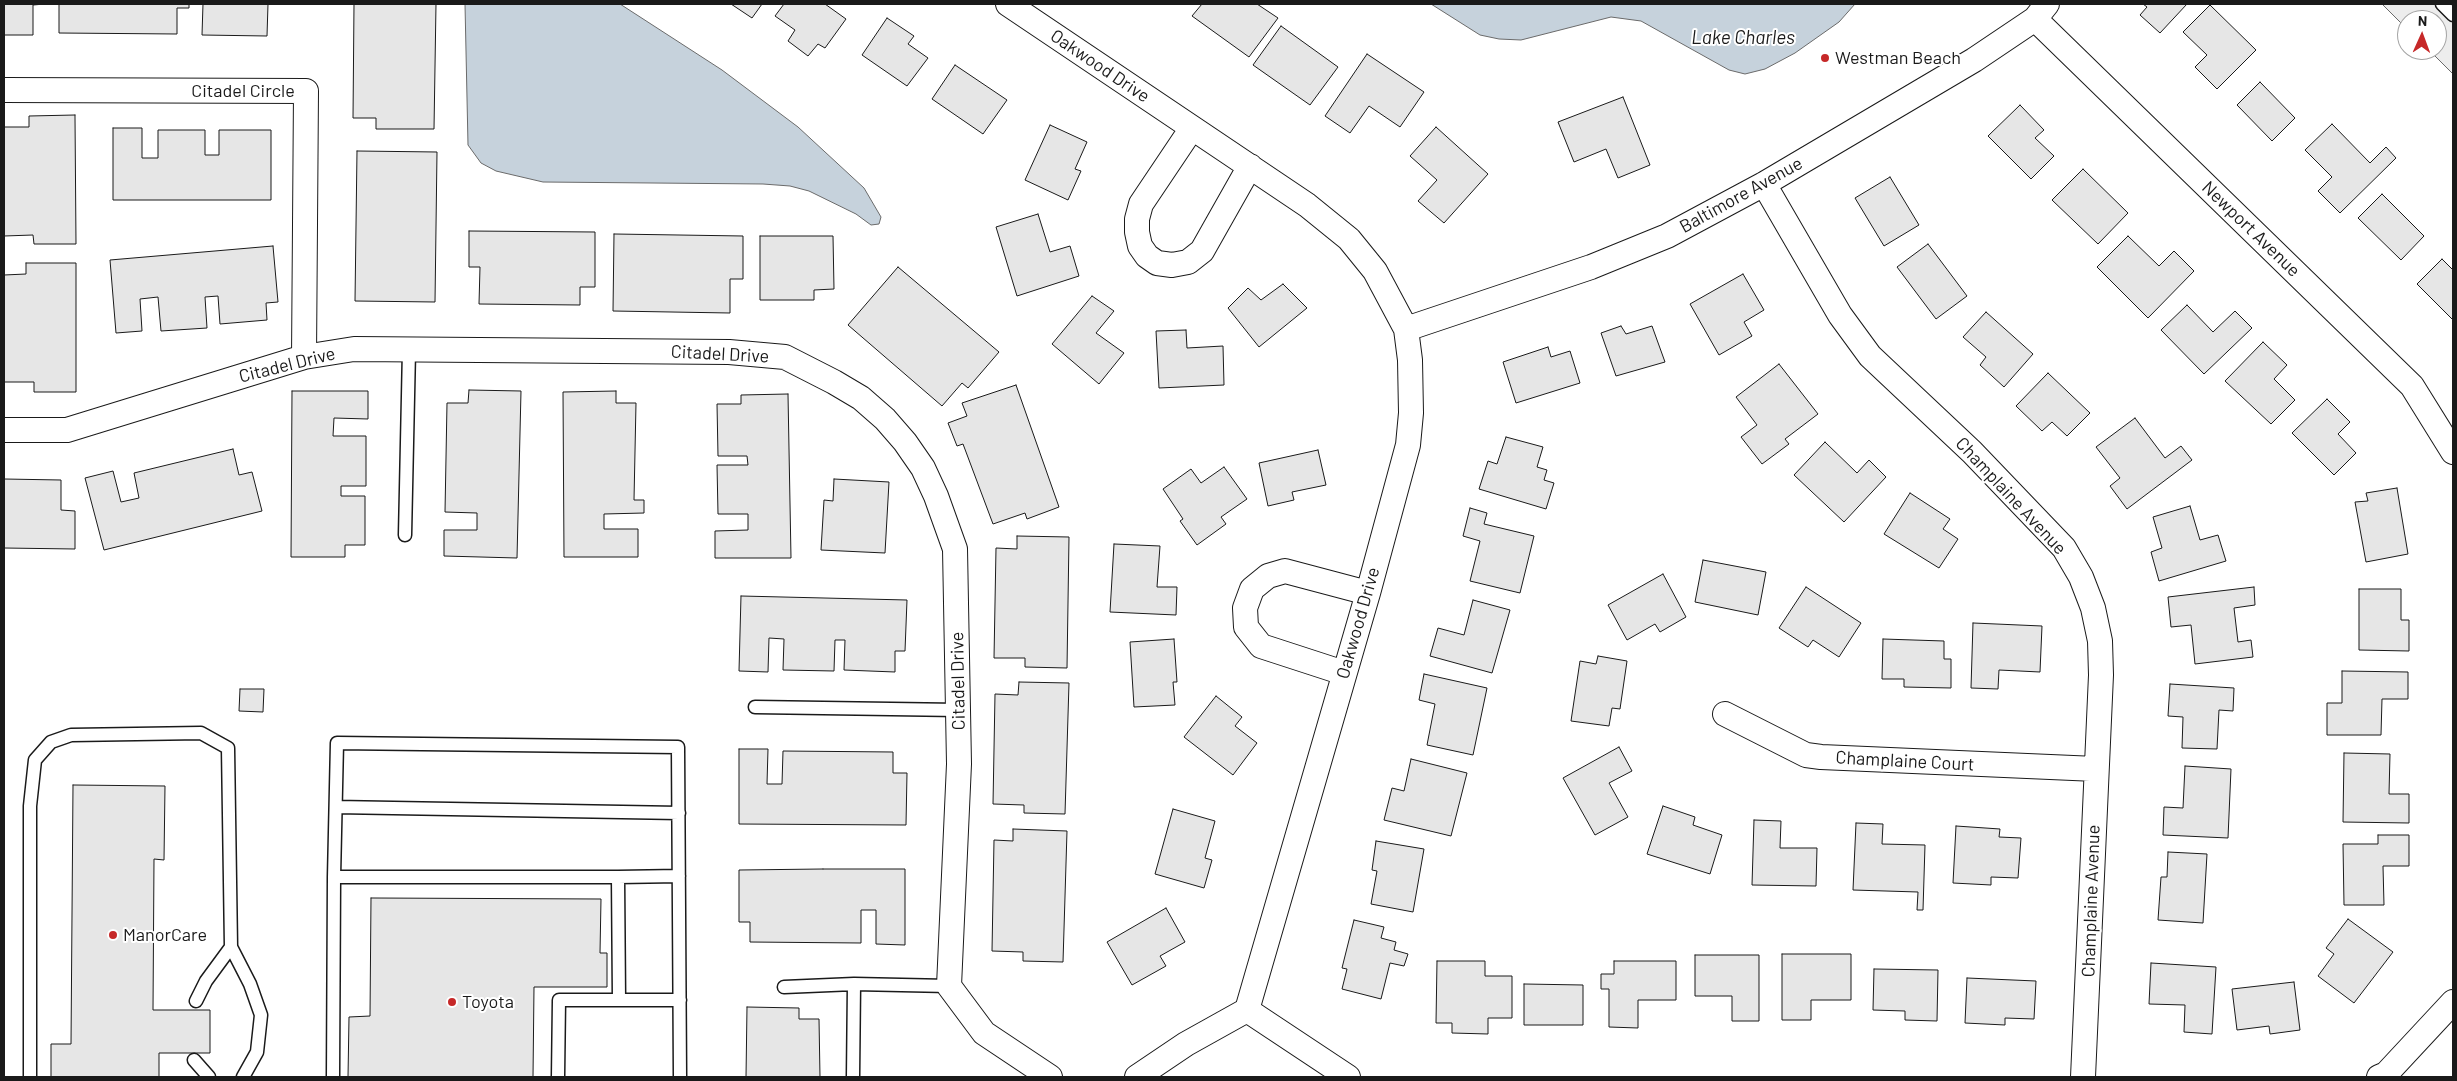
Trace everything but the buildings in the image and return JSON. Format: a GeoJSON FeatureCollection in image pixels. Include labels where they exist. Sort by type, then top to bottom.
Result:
{"type":"FeatureCollection","features":[{"type":"Feature","properties":{"kind":"street","name":"Oakwood Drive"},"geometry":{"type":"LineString","coordinates":[[1008,4],[1307,205],[1349,239],[1375,271],[1406,329],[1410,360],[1411,413],[1408,445],[1368,593],[1247,1010]]}},
{"type":"Feature","properties":{"kind":"street","name":"Baltimore Avenue"},"geometry":{"type":"LineString","coordinates":[[1406,329],[1632,252],[1764,184],[1974,60],[2041,11]]}},
{"type":"Feature","properties":{"kind":"street","name":"Newport Avenue"},"geometry":{"type":"LineString","coordinates":[[2041,11],[2412,386],[2453,452]]}},
{"type":"Feature","properties":{"kind":"street","name":"Citadel Circle"},"geometry":{"type":"LineString","coordinates":[[4,90],[306,91],[304,358]]}},
{"type":"Feature","properties":{"kind":"street"},"geometry":{"type":"LineString","coordinates":[[1192,128],[1141,204],[1137,219],[1140,246],[1147,256],[1157,263],[1172,265],[1188,262],[1202,251],[1250,166]]}},
{"type":"Feature","properties":{"kind":"street","name":"Champlaine Avenue"},"geometry":{"type":"LineString","coordinates":[[1764,184],[1840,315],[1870,356],[1972,452],[2064,548],[2081,578],[2093,608],[2100,641],[2101,675],[2083,1077]]}},
{"type":"Feature","properties":{"kind":"street","name":"Citadel Drive"},"geometry":{"type":"LineString","coordinates":[[4,430],[67,430],[304,358],[354,350],[752,353],[785,358],[809,368],[861,398],[890,424],[923,468],[936,496],[955,549],[959,764],[949,986]]}},
{"type":"Feature","properties":{"kind":"street"},"geometry":{"type":"LineString","coordinates":[[1344,673],[1260,646],[1246,627],[1245,608],[1252,589],[1268,576],[1285,571],[1368,593]]}},
{"type":"Feature","properties":{"kind":"street","name":"Champlaine Court"},"geometry":{"type":"LineString","coordinates":[[1725,714],[1806,754],[1821,757],[2096,769]]}},
{"type":"Feature","properties":{"kind":"street"},"geometry":{"type":"LineString","coordinates":[[949,986],[984,1032],[1050,1077]]}},
{"type":"Feature","properties":{"kind":"street"},"geometry":{"type":"LineString","coordinates":[[1137,1077],[1186,1044],[1247,1010],[1348,1077]]}},
{"type":"Feature","properties":{"kind":"street"},"geometry":{"type":"LineString","coordinates":[[2392,1073],[2450,1013]]}},
{"type":"Feature","properties":{"kind":"lane"},"geometry":{"type":"LineString","coordinates":[[2442,4],[2453,15]]}},
{"type":"Feature","properties":{"kind":"lane"},"geometry":{"type":"LineString","coordinates":[[405,535],[408,350]]}},
{"type":"Feature","properties":{"kind":"lane"},"geometry":{"type":"LineString","coordinates":[[755,707],[958,710]]}},
{"type":"Feature","properties":{"kind":"lane"},"geometry":{"type":"LineString","coordinates":[[30,1077],[30,806],[35,760],[52,742],[70,735],[201,733],[228,748],[231,947],[250,984],[260,1015],[257,1052],[243,1077]]}},
{"type":"Feature","properties":{"kind":"lane"},"geometry":{"type":"LineString","coordinates":[[332,1077],[337,742],[678,747],[680,1077]]}},
{"type":"Feature","properties":{"kind":"lane"},"geometry":{"type":"LineString","coordinates":[[336,807],[679,813]]}},
{"type":"Feature","properties":{"kind":"lane"},"geometry":{"type":"LineString","coordinates":[[334,877],[679,876]]}},
{"type":"Feature","properties":{"kind":"lane"},"geometry":{"type":"LineString","coordinates":[[618,877],[619,1000]]}},
{"type":"Feature","properties":{"kind":"lane"},"geometry":{"type":"LineString","coordinates":[[196,1002],[206,981],[231,947]]}},
{"type":"Feature","properties":{"kind":"lane"},"geometry":{"type":"LineString","coordinates":[[784,987],[854,984],[949,986]]}},
{"type":"Feature","properties":{"kind":"lane"},"geometry":{"type":"LineString","coordinates":[[853,1077],[854,984]]}},
{"type":"Feature","properties":{"kind":"lane"},"geometry":{"type":"LineString","coordinates":[[558,1077],[559,1000],[680,1000]]}},
{"type":"Feature","properties":{"kind":"lane"},"geometry":{"type":"LineString","coordinates":[[194,1060],[209,1077]]}},
{"type":"Feature","properties":{"kind":"shaded area"},"geometry":{"type":"Polygon","coordinates":[[[2382,4],[2453,4],[2453,74],[2439,60],[2447,60],[2447,10],[2397,10],[2397,19],[2382,4]]]}},
{"type":"Feature","properties":{"kind":"water"},"geometry":{"type":"Polygon","coordinates":[[[465,4],[620,4],[722,70],[798,127],[864,188],[881,217],[879,224],[871,225],[856,214],[809,191],[790,186],[763,184],[543,182],[496,171],[481,163],[468,145],[465,4]]]}},
{"type":"Feature","properties":{"kind":"water","name":"Lake Charles"},"geometry":{"type":"Polygon","coordinates":[[[1431,4],[1855,4],[1839,22],[1795,53],[1765,69],[1745,74],[1729,70],[1641,21],[1611,17],[1521,40],[1499,39],[1480,35],[1431,4]]]}},
{"type":"Feature","properties":{"kind":"place","name":"Westman Beach"},"geometry":{"type":"Point","coordinates":[1825,58]}},
{"type":"Feature","properties":{"kind":"place","name":"ManorCare"},"geometry":{"type":"Point","coordinates":[113,935]}},
{"type":"Feature","properties":{"kind":"place","name":"Toyota"},"geometry":{"type":"Point","coordinates":[452,1002]}}]}
